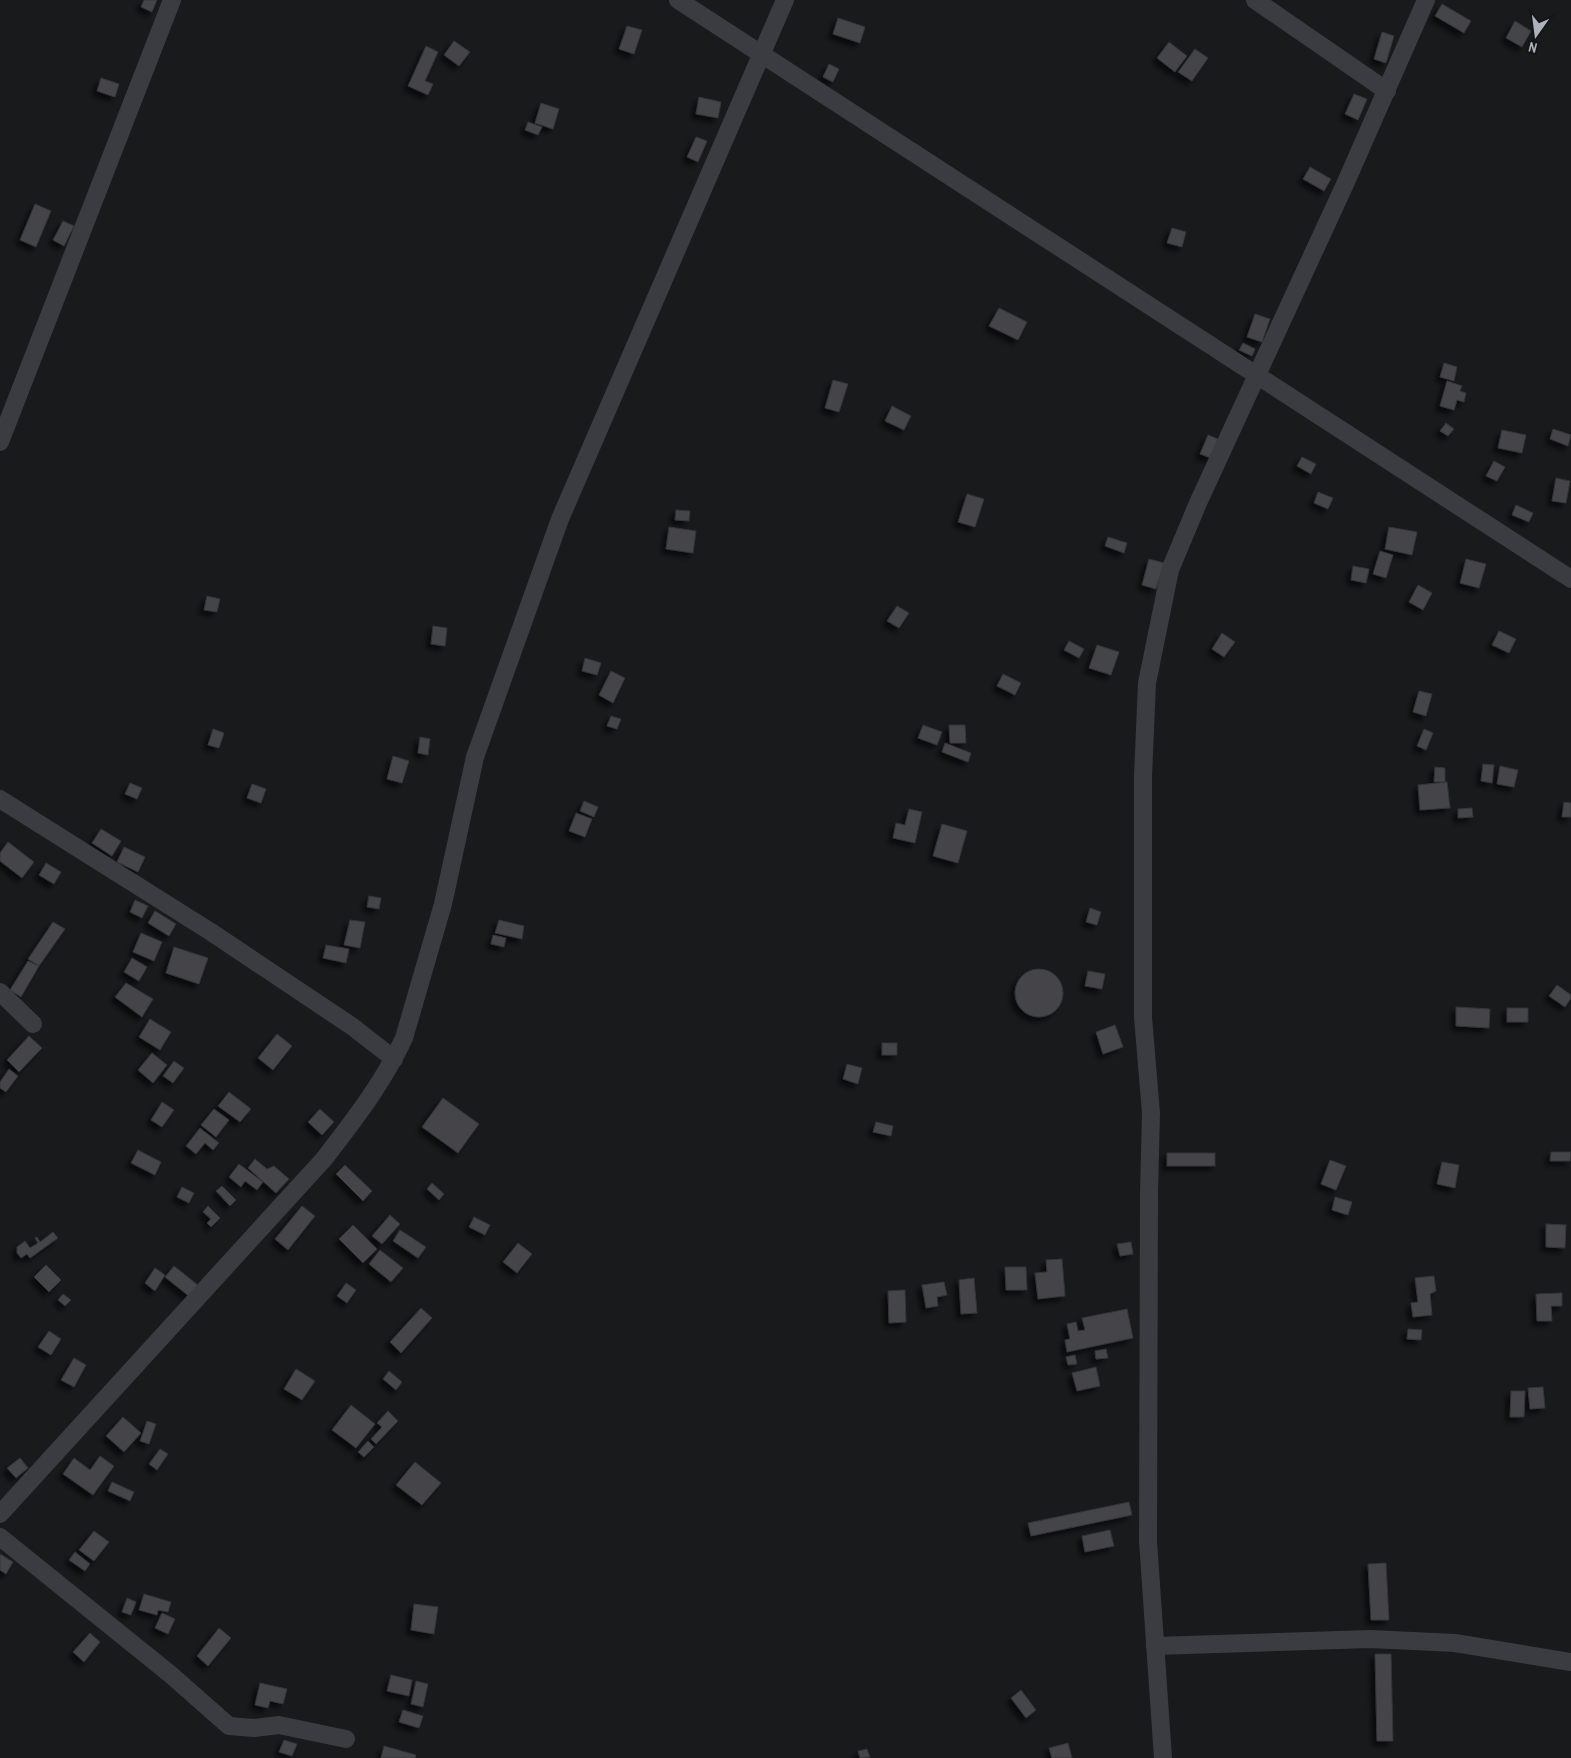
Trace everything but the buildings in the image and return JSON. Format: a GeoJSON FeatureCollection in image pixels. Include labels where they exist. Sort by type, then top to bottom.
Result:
{"type":"FeatureCollection","features":[{"type":"Feature","properties":{"kind":"street"},"geometry":{"type":"LineString","coordinates":[[0,442],[172,0]]}},
{"type":"Feature","properties":{"kind":"street"},"geometry":{"type":"LineString","coordinates":[[678,0],[1571,579]]}},
{"type":"Feature","properties":{"kind":"street"},"geometry":{"type":"LineString","coordinates":[[0,1514],[324,1158],[352,1122],[394,1059],[404,1038],[443,904],[474,757],[560,519],[786,0]]}},
{"type":"Feature","properties":{"kind":"street"},"geometry":{"type":"LineString","coordinates":[[1255,0],[1387,91]]}},
{"type":"Feature","properties":{"kind":"street"},"geometry":{"type":"LineString","coordinates":[[1163,1758],[1148,1541],[1151,1113],[1143,1017],[1143,776],[1147,683],[1170,570],[1198,503],[1387,91],[1426,0]]}},
{"type":"Feature","properties":{"kind":"street"},"geometry":{"type":"LineString","coordinates":[[0,799],[211,932],[353,1027],[394,1059]]}},
{"type":"Feature","properties":{"kind":"street"},"geometry":{"type":"LineString","coordinates":[[0,992],[33,1024]]}},
{"type":"Feature","properties":{"kind":"street"},"geometry":{"type":"LineString","coordinates":[[0,1537],[170,1674],[229,1726],[254,1728],[279,1725],[346,1739]]}},
{"type":"Feature","properties":{"kind":"street"},"geometry":{"type":"LineString","coordinates":[[1155,1646],[1370,1639],[1455,1643],[1571,1662]]}}]}
